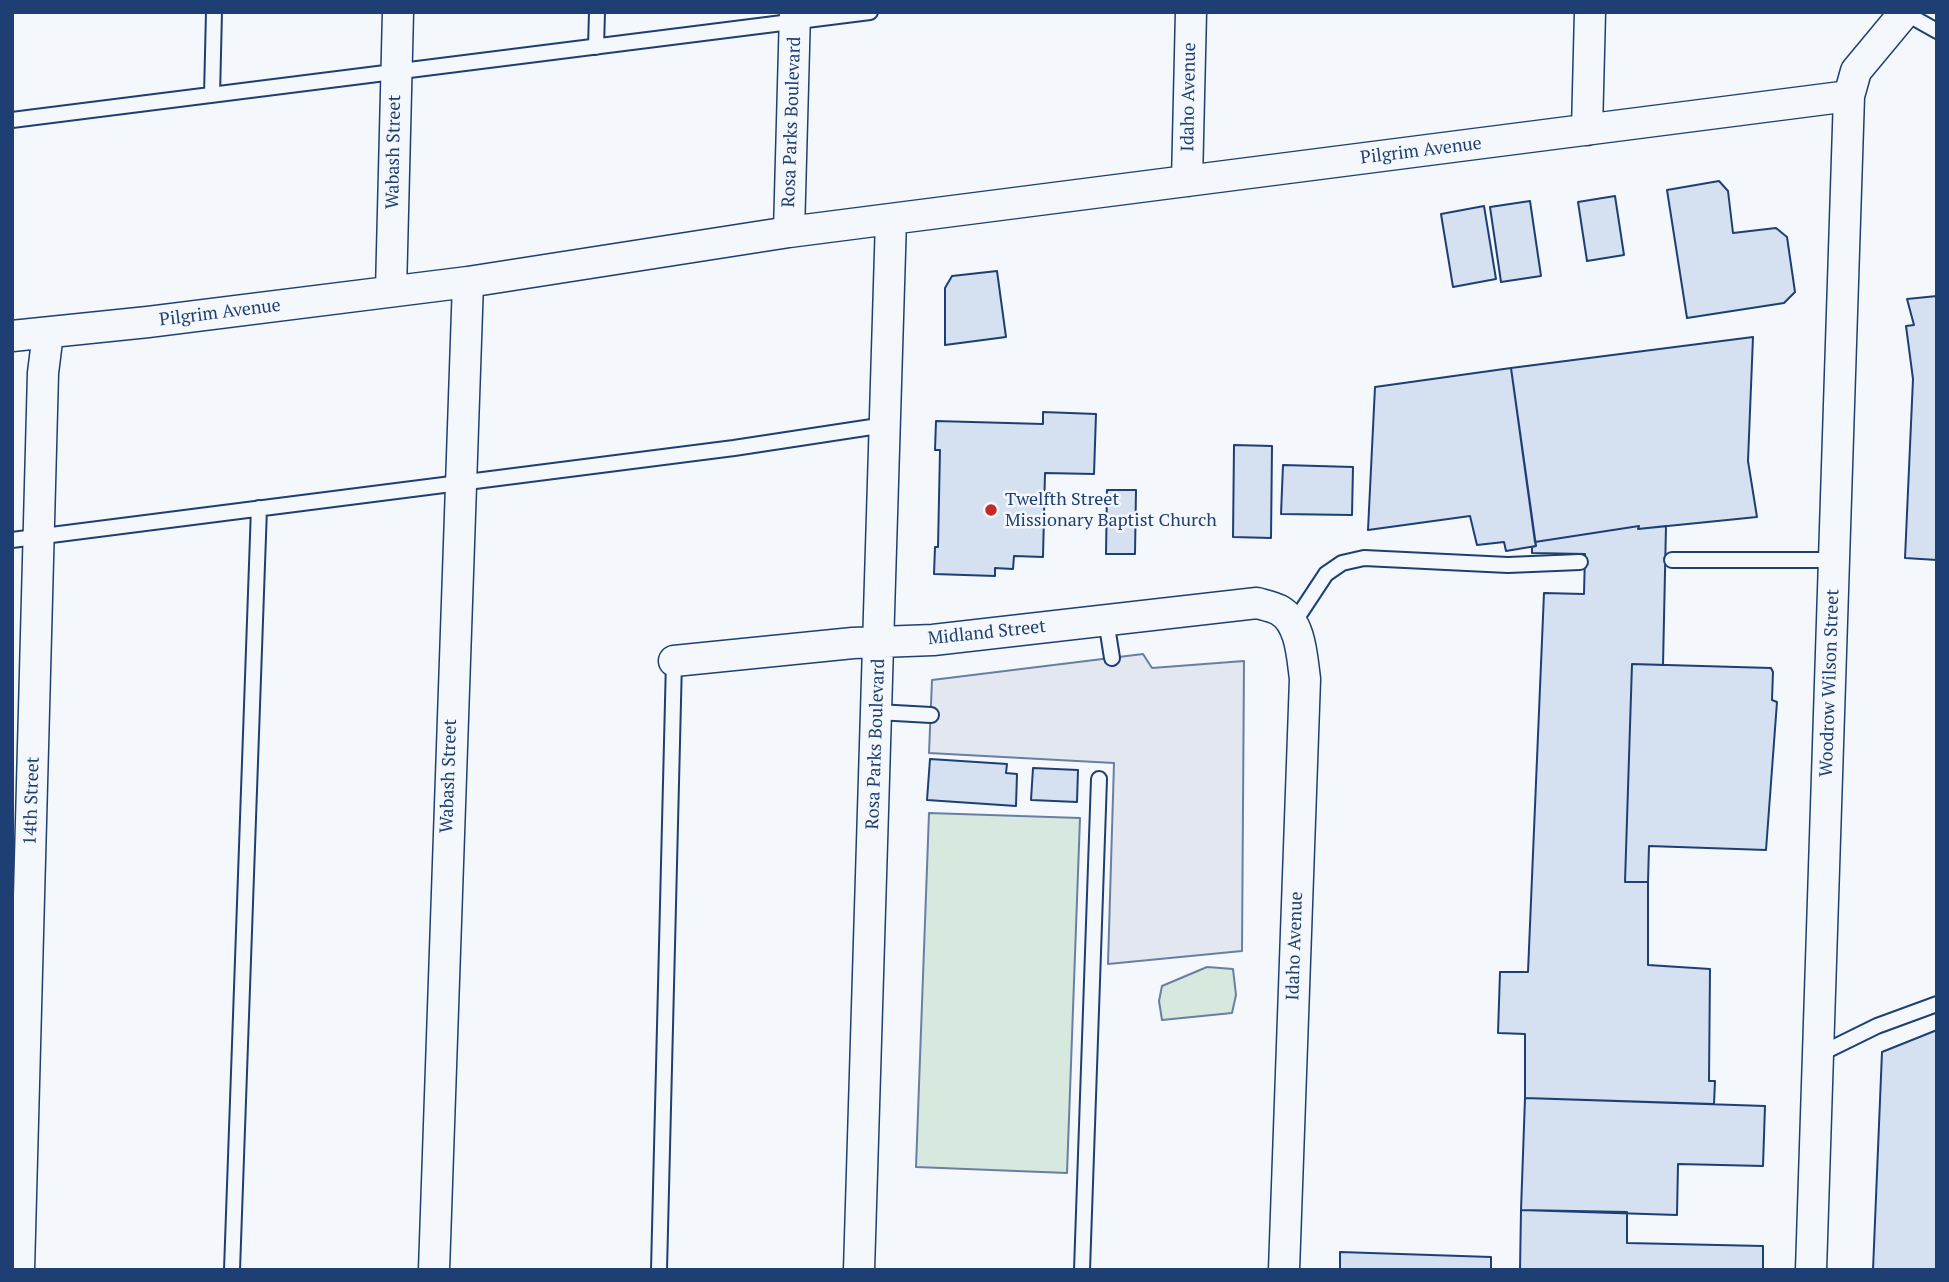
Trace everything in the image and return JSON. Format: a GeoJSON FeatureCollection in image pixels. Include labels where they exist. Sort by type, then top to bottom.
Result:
{"type":"FeatureCollection","features":[{"type":"Feature","properties":{"kind":"street","name":"Wabash Street"},"geometry":{"type":"LineString","coordinates":[[391,291],[398,12]]}},
{"type":"Feature","properties":{"kind":"street","name":"Idaho Avenue"},"geometry":{"type":"LineString","coordinates":[[1187,181],[1191,12]]}},
{"type":"Feature","properties":{"kind":"street"},"geometry":{"type":"LineString","coordinates":[[1587,130],[1590,12]]}},
{"type":"Feature","properties":{"kind":"street"},"geometry":{"type":"LineString","coordinates":[[1849,96],[1856,71],[1905,13]]}},
{"type":"Feature","properties":{"kind":"street","name":"Rosa Parks Boulevard"},"geometry":{"type":"LineString","coordinates":[[789,232],[795,17]]}},
{"type":"Feature","properties":{"kind":"street","name":"Pilgrim Avenue"},"geometry":{"type":"LineString","coordinates":[[789,232],[1849,96]]}},
{"type":"Feature","properties":{"kind":"street","name":"Woodrow Wilson Street"},"geometry":{"type":"LineString","coordinates":[[1811,1270],[1849,96]]}},
{"type":"Feature","properties":{"kind":"street","name":"Rosa Parks Boulevard"},"geometry":{"type":"LineString","coordinates":[[859,1270],[891,219]]}},
{"type":"Feature","properties":{"kind":"street"},"geometry":{"type":"LineString","coordinates":[[468,282],[789,232]]}},
{"type":"Feature","properties":{"kind":"street","name":"Wabash Street"},"geometry":{"type":"LineString","coordinates":[[434,1270],[468,282]]}},
{"type":"Feature","properties":{"kind":"street","name":"Pilgrim Avenue"},"geometry":{"type":"LineString","coordinates":[[12,337],[468,282]]}},
{"type":"Feature","properties":{"kind":"street","name":"14th Street"},"geometry":{"type":"LineString","coordinates":[[19,1270],[26,538],[48,333]]}},
{"type":"Feature","properties":{"kind":"street","name":"Midland Street"},"geometry":{"type":"LineString","coordinates":[[674,661],[853,643],[933,640],[1257,603],[1281,611],[1293,624]]}},
{"type":"Feature","properties":{"kind":"street","name":"Idaho Avenue"},"geometry":{"type":"LineString","coordinates":[[1284,1270],[1304,679],[1293,624]]}},
{"type":"Feature","properties":{"kind":"lane"},"geometry":{"type":"LineString","coordinates":[[212,95],[214,12]]}},
{"type":"Feature","properties":{"kind":"lane"},"geometry":{"type":"LineString","coordinates":[[596,47],[597,12]]}},
{"type":"Feature","properties":{"kind":"lane"},"geometry":{"type":"LineString","coordinates":[[12,120],[596,47],[795,17],[870,12]]}},
{"type":"Feature","properties":{"kind":"lane"},"geometry":{"type":"LineString","coordinates":[[1905,13],[1937,31]]}},
{"type":"Feature","properties":{"kind":"lane"},"geometry":{"type":"LineString","coordinates":[[26,538],[886,425]]}},
{"type":"Feature","properties":{"kind":"lane"},"geometry":{"type":"LineString","coordinates":[[232,1270],[258,508]]}},
{"type":"Feature","properties":{"kind":"lane"},"geometry":{"type":"LineString","coordinates":[[1293,624],[1326,574],[1342,563],[1364,558],[1508,565],[1580,562]]}},
{"type":"Feature","properties":{"kind":"lane"},"geometry":{"type":"LineString","coordinates":[[1672,560],[1834,560]]}},
{"type":"Feature","properties":{"kind":"lane"},"geometry":{"type":"LineString","coordinates":[[1106,620],[1112,658]]}},
{"type":"Feature","properties":{"kind":"lane"},"geometry":{"type":"LineString","coordinates":[[659,1270],[674,661]]}},
{"type":"Feature","properties":{"kind":"lane"},"geometry":{"type":"LineString","coordinates":[[877,712],[931,715]]}},
{"type":"Feature","properties":{"kind":"lane"},"geometry":{"type":"LineString","coordinates":[[1082,1270],[1099,779]]}},
{"type":"Feature","properties":{"kind":"lane"},"geometry":{"type":"LineString","coordinates":[[1818,1055],[1877,1027],[1937,1004]]}},
{"type":"Feature","properties":{"kind":"shaded area"},"geometry":{"type":"Polygon","coordinates":[[[1143,654],[1152,668],[1244,661],[1242,951],[1108,964],[1114,763],[929,753],[932,680],[1143,654]]]}},
{"type":"Feature","properties":{"kind":"shaded area"},"geometry":{"type":"Polygon","coordinates":[[[929,813],[1080,818],[1067,1173],[916,1167],[929,813]]]}},
{"type":"Feature","properties":{"kind":"shaded area"},"geometry":{"type":"Polygon","coordinates":[[[1207,967],[1233,969],[1236,995],[1232,1013],[1162,1020],[1159,1001],[1162,986],[1207,967]]]}},
{"type":"Feature","properties":{"kind":"building"},"geometry":{"type":"Polygon","coordinates":[[[1719,181],[1728,191],[1733,233],[1776,228],[1787,237],[1795,292],[1784,303],[1687,318],[1667,190],[1719,181]]]}},
{"type":"Feature","properties":{"kind":"building"},"geometry":{"type":"Polygon","coordinates":[[[1615,196],[1624,255],[1587,261],[1578,202],[1615,196]]]}},
{"type":"Feature","properties":{"kind":"building"},"geometry":{"type":"Polygon","coordinates":[[[1530,201],[1541,276],[1501,282],[1490,207],[1530,201]]]}},
{"type":"Feature","properties":{"kind":"building"},"geometry":{"type":"Polygon","coordinates":[[[1484,206],[1496,279],[1453,287],[1441,214],[1484,206]]]}},
{"type":"Feature","properties":{"kind":"building"},"geometry":{"type":"Polygon","coordinates":[[[997,271],[1006,337],[945,345],[945,288],[952,276],[997,271]]]}},
{"type":"Feature","properties":{"kind":"building"},"geometry":{"type":"Polygon","coordinates":[[[1937,296],[1937,560],[1905,558],[1913,379],[1906,326],[1914,325],[1907,299],[1937,296]]]}},
{"type":"Feature","properties":{"kind":"building"},"geometry":{"type":"Polygon","coordinates":[[[1753,337],[1748,461],[1757,517],[1638,529],[1639,526],[1535,542],[1511,368],[1753,337]]]}},
{"type":"Feature","properties":{"kind":"building"},"geometry":{"type":"Polygon","coordinates":[[[1511,368],[1536,546],[1506,551],[1504,542],[1477,545],[1470,516],[1368,530],[1375,387],[1511,368]]]}},
{"type":"Feature","properties":{"kind":"building","name":"Twelfth Street Missionary Baptist Church"},"geometry":{"type":"Polygon","coordinates":[[[1043,412],[1096,414],[1094,474],[1045,473],[1043,557],[1014,556],[1013,569],[995,568],[995,576],[934,574],[935,547],[938,547],[940,450],[935,450],[936,421],[1043,424],[1043,412]]]}},
{"type":"Feature","properties":{"kind":"building"},"geometry":{"type":"Polygon","coordinates":[[[1234,445],[1272,446],[1271,538],[1233,537],[1234,445]]]}},
{"type":"Feature","properties":{"kind":"building"},"geometry":{"type":"Polygon","coordinates":[[[1283,465],[1353,467],[1352,515],[1281,514],[1283,465]]]}},
{"type":"Feature","properties":{"kind":"building"},"geometry":{"type":"Polygon","coordinates":[[[1107,490],[1136,490],[1135,554],[1106,554],[1107,490]]]}},
{"type":"Feature","properties":{"kind":"building"},"geometry":{"type":"Polygon","coordinates":[[[1639,526],[1638,529],[1666,526],[1663,665],[1632,664],[1625,882],[1648,882],[1648,965],[1710,969],[1709,1081],[1715,1081],[1714,1104],[1525,1098],[1525,1034],[1498,1033],[1500,972],[1528,972],[1544,593],[1584,594],[1585,554],[1532,553],[1532,547],[1536,546],[1535,542],[1639,526]]]}},
{"type":"Feature","properties":{"kind":"building"},"geometry":{"type":"Polygon","coordinates":[[[1632,664],[1771,668],[1772,700],[1777,702],[1766,850],[1649,846],[1648,882],[1625,882],[1632,664]]]}},
{"type":"Feature","properties":{"kind":"building"},"geometry":{"type":"Polygon","coordinates":[[[930,759],[1007,764],[1006,773],[1017,774],[1016,806],[927,800],[930,759]]]}},
{"type":"Feature","properties":{"kind":"building"},"geometry":{"type":"Polygon","coordinates":[[[1033,768],[1078,770],[1077,802],[1031,800],[1033,768]]]}},
{"type":"Feature","properties":{"kind":"building"},"geometry":{"type":"Polygon","coordinates":[[[1937,1030],[1937,1270],[1873,1270],[1882,1052],[1937,1030]]]}},
{"type":"Feature","properties":{"kind":"building"},"geometry":{"type":"Polygon","coordinates":[[[1525,1098],[1765,1106],[1763,1166],[1678,1164],[1677,1215],[1521,1210],[1525,1098]]]}},
{"type":"Feature","properties":{"kind":"building"},"geometry":{"type":"Polygon","coordinates":[[[1521,1210],[1627,1212],[1627,1243],[1763,1246],[1763,1270],[1520,1270],[1521,1210]]]}},
{"type":"Feature","properties":{"kind":"building"},"geometry":{"type":"Polygon","coordinates":[[[1340,1252],[1491,1257],[1491,1270],[1340,1270],[1340,1252]]]}},
{"type":"Feature","properties":{"kind":"place","name":"Twelfth Street Missionary Baptist Church"},"geometry":{"type":"Point","coordinates":[991,510]}}]}
